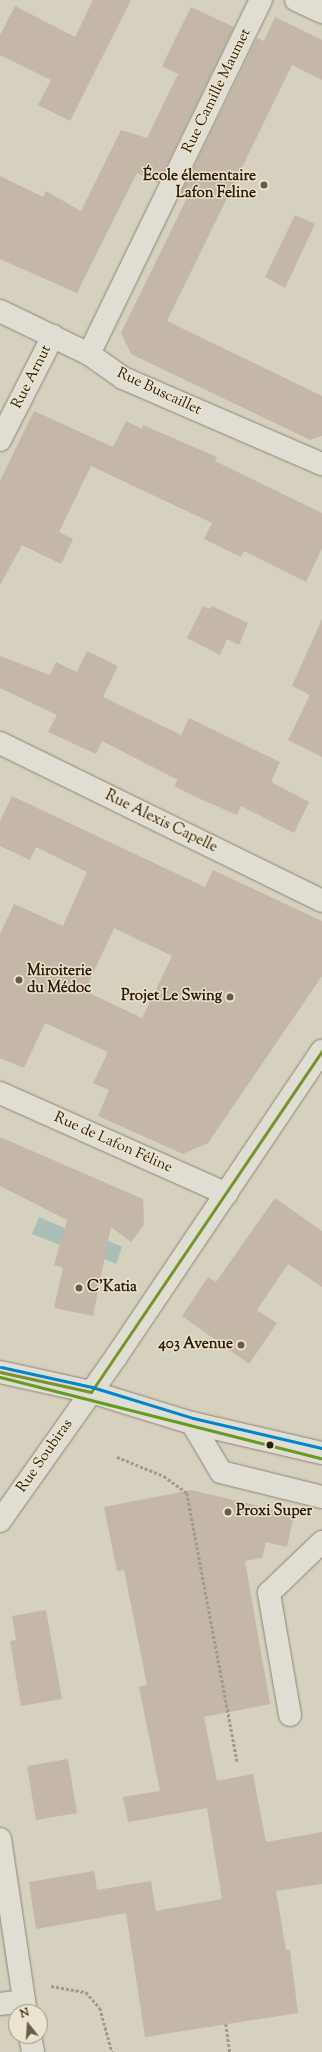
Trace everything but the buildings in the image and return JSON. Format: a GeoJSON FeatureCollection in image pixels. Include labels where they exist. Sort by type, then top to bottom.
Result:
{"type":"FeatureCollection","features":[{"type":"Feature","properties":{"kind":"street","name":"Rue Camille Maumet"},"geometry":{"type":"LineString","coordinates":[[89,354],[261,0]]}},
{"type":"Feature","properties":{"kind":"street"},"geometry":{"type":"LineString","coordinates":[[296,0],[322,12]]}},
{"type":"Feature","properties":{"kind":"street","name":"Rue Buscaillet"},"geometry":{"type":"LineString","coordinates":[[0,311],[89,354],[123,378],[322,464]]}},
{"type":"Feature","properties":{"kind":"street","name":"Rue Arnut"},"geometry":{"type":"LineString","coordinates":[[0,440],[53,336]]}},
{"type":"Feature","properties":{"kind":"street","name":"Rue Alexis Capelle"},"geometry":{"type":"LineString","coordinates":[[0,743],[322,901]]}},
{"type":"Feature","properties":{"kind":"street","name":"Rue Soubiras"},"geometry":{"type":"LineString","coordinates":[[0,1521],[227,1194],[322,1051]]}},
{"type":"Feature","properties":{"kind":"street","name":"Rue de Lafon Féline"},"geometry":{"type":"LineString","coordinates":[[0,1093],[227,1194]]}},
{"type":"Feature","properties":{"kind":"street"},"geometry":{"type":"LineString","coordinates":[[0,1372],[91,1392],[192,1423],[322,1453]]}},
{"type":"Feature","properties":{"kind":"street"},"geometry":{"type":"LineString","coordinates":[[192,1423],[221,1472],[322,1497]]}},
{"type":"Feature","properties":{"kind":"street"},"geometry":{"type":"LineString","coordinates":[[290,1715],[269,1593],[322,1542]]}},
{"type":"Feature","properties":{"kind":"street"},"geometry":{"type":"LineString","coordinates":[[0,1839],[25,2004]]}},
{"type":"Feature","properties":{"kind":"path"},"geometry":{"type":"LineString","coordinates":[[117,1457],[164,1476],[187,1494],[237,1761]]}},
{"type":"Feature","properties":{"kind":"path"},"geometry":{"type":"LineString","coordinates":[[51,1986],[86,1992],[100,2008],[112,2052]]}},
{"type":"Feature","properties":{"kind":"path"},"geometry":{"type":"LineString","coordinates":[[226,2024],[230,2052]]}},
{"type":"Feature","properties":{"kind":"water"},"geometry":{"type":"Polygon","coordinates":[[[39,1217],[69,1230],[63,1246],[32,1234],[39,1217]]]}},
{"type":"Feature","properties":{"kind":"water"},"geometry":{"type":"Polygon","coordinates":[[[90,1233],[122,1247],[116,1264],[83,1249],[90,1233]]]}},
{"type":"Feature","properties":{"kind":"transit line"},"geometry":{"type":"LineString","coordinates":[[91,1392],[322,1051]]}},
{"type":"Feature","properties":{"kind":"transit line"},"geometry":{"type":"LineString","coordinates":[[1,1367],[92,1387],[193,1418],[322,1448]]}},
{"type":"Feature","properties":{"kind":"transit line"},"geometry":{"type":"LineString","coordinates":[[0,1372],[91,1392]]}},
{"type":"Feature","properties":{"kind":"transit line"},"geometry":{"type":"LineString","coordinates":[[0,1377],[321,1458]]}},
{"type":"Feature","properties":{"kind":"place","name":"École élementaire Lafon Feline"},"geometry":{"type":"Point","coordinates":[264,185]}},
{"type":"Feature","properties":{"kind":"place","name":"Miroiterie du Médoc"},"geometry":{"type":"Point","coordinates":[19,980]}},
{"type":"Feature","properties":{"kind":"place","name":"Projet Le Swing"},"geometry":{"type":"Point","coordinates":[230,997]}},
{"type":"Feature","properties":{"kind":"place","name":"C'Katia"},"geometry":{"type":"Point","coordinates":[79,1288]}},
{"type":"Feature","properties":{"kind":"place","name":"403 Avenue"},"geometry":{"type":"Point","coordinates":[241,1345]}},
{"type":"Feature","properties":{"kind":"place","name":"Proxi Super"},"geometry":{"type":"Point","coordinates":[228,1512]}}]}
